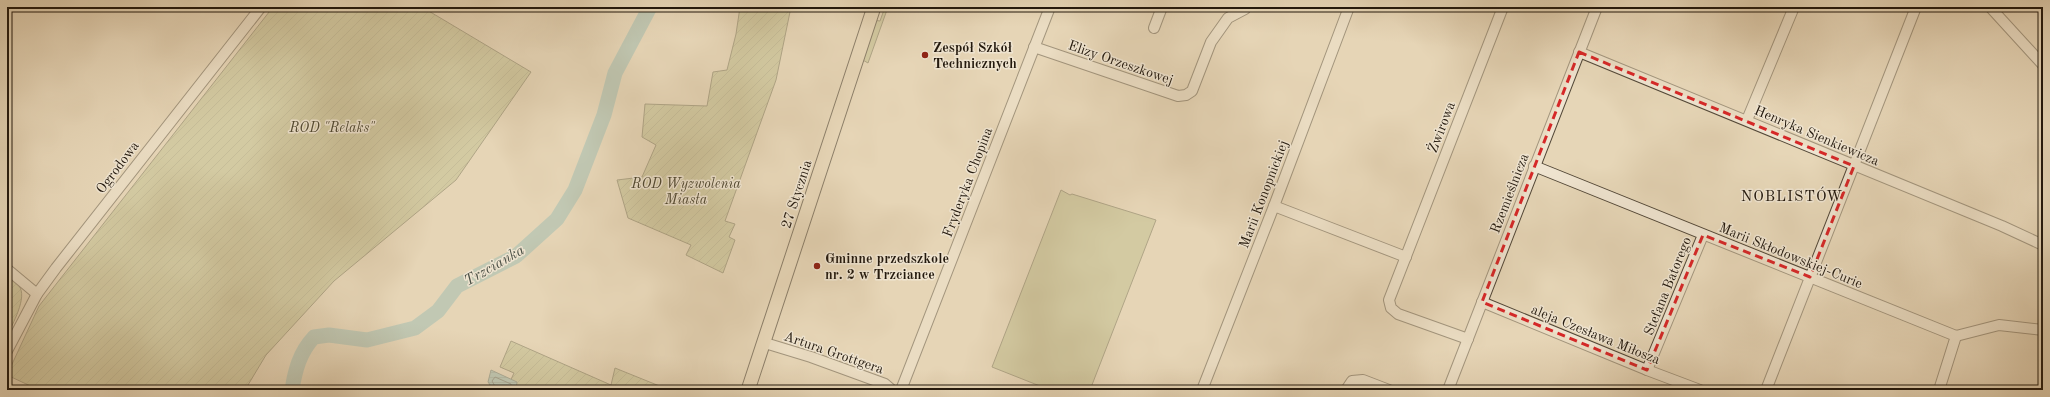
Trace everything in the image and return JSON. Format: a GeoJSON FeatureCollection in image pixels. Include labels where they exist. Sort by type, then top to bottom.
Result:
{"type":"FeatureCollection","features":[{"type":"Feature","properties":{"kind":"main road","name":"27 Stycznia"},"geometry":{"type":"LineString","coordinates":[[748,390],[765,343],[874,7]]}},
{"type":"Feature","properties":{"kind":"street","name":"Ogrodowa"},"geometry":{"type":"LineString","coordinates":[[7,351],[38,294],[189,96],[261,7]]}},
{"type":"Feature","properties":{"kind":"street","name":"Fryderyka Chopina"},"geometry":{"type":"LineString","coordinates":[[901,390],[1050,7]]}},
{"type":"Feature","properties":{"kind":"street"},"geometry":{"type":"LineString","coordinates":[[1154,28],[1162,7]]}},
{"type":"Feature","properties":{"kind":"street"},"geometry":{"type":"LineString","coordinates":[[1228,18],[1231,7]]}},
{"type":"Feature","properties":{"kind":"street","name":"Elizy Orzeszkowej"},"geometry":{"type":"LineString","coordinates":[[1034,47],[1178,96],[1186,95],[1192,91],[1211,42],[1228,18],[1245,10],[1246,7]]}},
{"type":"Feature","properties":{"kind":"street","name":"Marii Konopnickiej"},"geometry":{"type":"LineString","coordinates":[[1202,390],[1274,206],[1349,7]]}},
{"type":"Feature","properties":{"kind":"street","name":"Żwirowa"},"geometry":{"type":"LineString","coordinates":[[1468,340],[1398,314],[1391,308],[1389,300],[1503,7]]}},
{"type":"Feature","properties":{"kind":"street","name":"Rzemieślnicza"},"geometry":{"type":"LineString","coordinates":[[1448,390],[1597,7]]}},
{"type":"Feature","properties":{"kind":"street"},"geometry":{"type":"LineString","coordinates":[[1747,120],[1794,7]]}},
{"type":"Feature","properties":{"kind":"street"},"geometry":{"type":"LineString","coordinates":[[1766,390],[1916,7]]}},
{"type":"Feature","properties":{"kind":"street"},"geometry":{"type":"LineString","coordinates":[[1990,7],[2043,65]]}},
{"type":"Feature","properties":{"kind":"street","name":"Henryka Sienkiewicza"},"geometry":{"type":"LineString","coordinates":[[1579,52],[2002,226],[2043,245]]}},
{"type":"Feature","properties":{"kind":"street","name":"Marii Skłodowskiej-Curie"},"geometry":{"type":"LineString","coordinates":[[1534,166],[1956,336]]}},
{"type":"Feature","properties":{"kind":"street"},"geometry":{"type":"LineString","coordinates":[[1274,206],[1406,258]]}},
{"type":"Feature","properties":{"kind":"street","name":"Stefana Batorego"},"geometry":{"type":"LineString","coordinates":[[1647,370],[1703,235]]}},
{"type":"Feature","properties":{"kind":"street"},"geometry":{"type":"LineString","coordinates":[[7,269],[38,294]]}},
{"type":"Feature","properties":{"kind":"street","name":"aleja Czesława Miłosza"},"geometry":{"type":"LineString","coordinates":[[1482,302],[1647,370],[1700,390]]}},
{"type":"Feature","properties":{"kind":"street"},"geometry":{"type":"LineString","coordinates":[[1939,390],[1956,336],[1999,325],[2043,330]]}},
{"type":"Feature","properties":{"kind":"street","name":"Artura Grottgera"},"geometry":{"type":"LineString","coordinates":[[765,343],[885,384],[892,390]]}},
{"type":"Feature","properties":{"kind":"street"},"geometry":{"type":"LineString","coordinates":[[1346,390],[1352,381],[1363,380],[1388,390]]}},
{"type":"Feature","properties":{"kind":"highlighted area"},"geometry":{"type":"Polygon","coordinates":[[[1579,52],[1854,166],[1810,277],[1703,235],[1647,370],[1482,302],[1579,52]]]}},
{"type":"Feature","properties":{"kind":"green space","name":"ROD \"Relaks\""},"geometry":{"type":"Polygon","coordinates":[[[273,7],[422,7],[531,72],[456,180],[334,281],[266,355],[245,390],[39,390],[7,375],[39,306],[273,7]]]}},
{"type":"Feature","properties":{"kind":"green space","name":"ROD Wyzwolenia Miasta"},"geometry":{"type":"Polygon","coordinates":[[[740,7],[791,7],[776,80],[725,221],[735,224],[729,237],[735,240],[723,273],[686,255],[691,245],[628,218],[617,180],[642,177],[656,145],[642,137],[645,104],[707,106],[713,72],[727,70],[736,34],[740,7]]]}},
{"type":"Feature","properties":{"kind":"green space"},"geometry":{"type":"Polygon","coordinates":[[[885,7],[888,7],[868,63],[861,59],[873,20],[880,21],[885,7]]]}},
{"type":"Feature","properties":{"kind":"green space"},"geometry":{"type":"Polygon","coordinates":[[[1061,190],[1070,195],[1072,194],[1156,220],[1090,390],[1050,390],[992,367],[1061,190]]]}},
{"type":"Feature","properties":{"kind":"green space"},"geometry":{"type":"Polygon","coordinates":[[[7,276],[19,286],[22,297],[18,311],[7,336],[7,276]]]}},
{"type":"Feature","properties":{"kind":"green space"},"geometry":{"type":"Polygon","coordinates":[[[511,341],[611,385],[615,368],[662,387],[661,390],[506,390],[514,373],[500,367],[511,341]]]}},
{"type":"Feature","properties":{"kind":"water"},"geometry":{"type":"Polygon","coordinates":[[[491,370],[517,382],[516,390],[493,389],[488,382],[491,370]]]}},
{"type":"Feature","properties":{"kind":"waterway","name":"Trzcianka"},"geometry":{"type":"LineString","coordinates":[[292,390],[299,362],[305,349],[314,337],[329,335],[367,340],[415,328],[438,311],[457,286],[516,256],[557,219],[575,190],[604,115],[615,73],[650,7]]}},
{"type":"Feature","properties":{"kind":"place","name":"Zespół Szkół Technicznych"},"geometry":{"type":"Point","coordinates":[925,55]}},
{"type":"Feature","properties":{"kind":"place","name":"Gminne przedszkole nr. 2 w Trzciance"},"geometry":{"type":"Point","coordinates":[817,266]}},
{"type":"Feature","properties":{"kind":"district","name":"NOBLISTÓW"},"geometry":{"type":"Point","coordinates":[1792,196]}}]}
